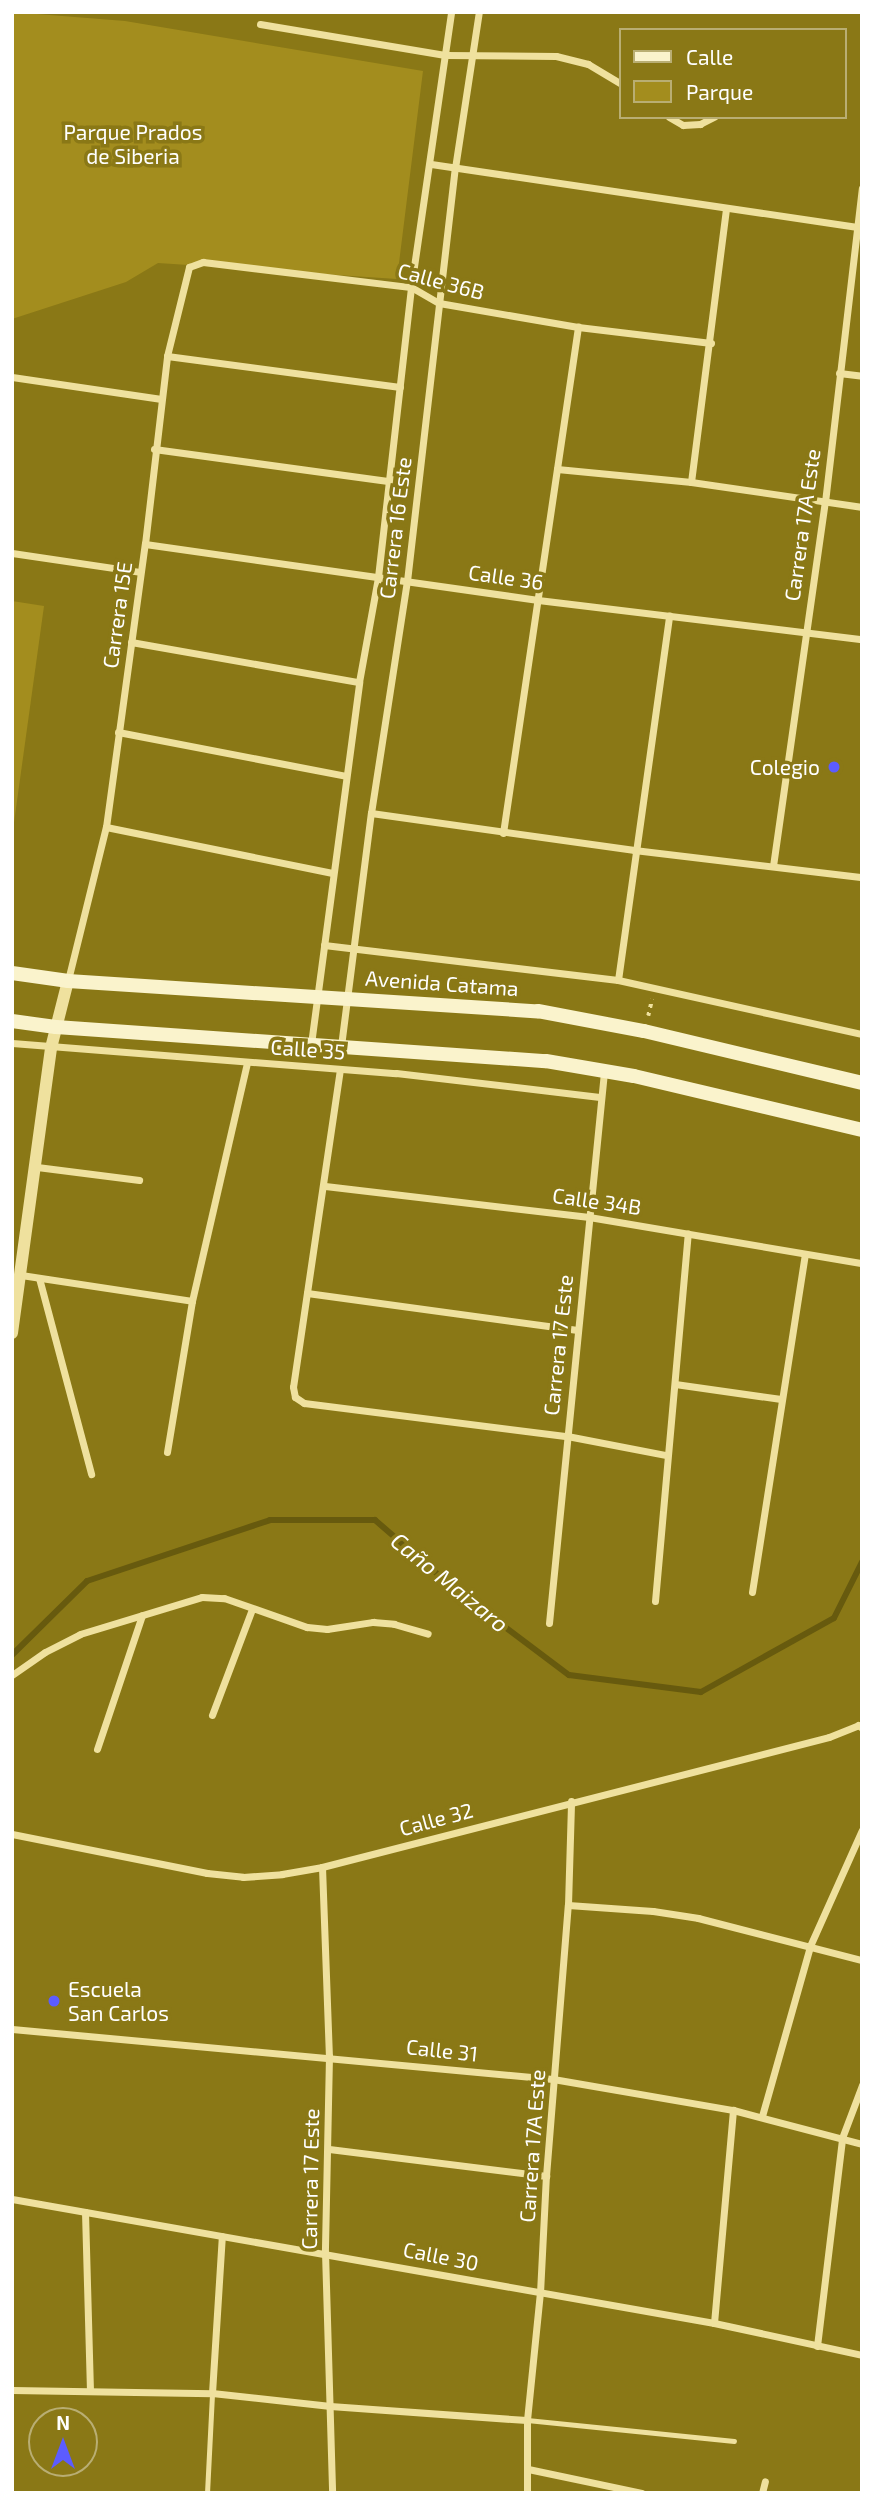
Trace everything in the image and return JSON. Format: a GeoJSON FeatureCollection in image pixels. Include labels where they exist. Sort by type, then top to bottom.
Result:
{"type":"FeatureCollection","features":[{"type":"Feature","properties":{"kind":"main road","name":"Avenida Catama"},"geometry":{"type":"LineString","coordinates":[[12,973],[68,981],[538,1011],[644,1031],[862,1083]]}},
{"type":"Feature","properties":{"kind":"main road"},"geometry":{"type":"LineString","coordinates":[[12,1021],[56,1027],[534,1060],[698,1090],[862,1130]]}},
{"type":"Feature","properties":{"kind":"street","name":"Carrera 16 Este"},"geometry":{"type":"LineString","coordinates":[[311,1044],[359,682],[378,577],[411,287],[451,12]]}},
{"type":"Feature","properties":{"kind":"street","name":"Carrera 16 Este"},"geometry":{"type":"LineString","coordinates":[[341,1046],[371,813],[407,581],[455,168],[479,12]]}},
{"type":"Feature","properties":{"kind":"street"},"geometry":{"type":"LineString","coordinates":[[260,24],[446,55],[556,56],[587,64],[618,82]]}},
{"type":"Feature","properties":{"kind":"street"},"geometry":{"type":"LineString","coordinates":[[672,119],[683,125],[700,124],[710,119]]}},
{"type":"Feature","properties":{"kind":"street"},"geometry":{"type":"LineString","coordinates":[[431,164],[859,228]]}},
{"type":"Feature","properties":{"kind":"street","name":"Carrera 17A Este"},"geometry":{"type":"LineString","coordinates":[[773,866],[825,502],[862,188]]}},
{"type":"Feature","properties":{"kind":"street"},"geometry":{"type":"LineString","coordinates":[[691,482],[726,209]]}},
{"type":"Feature","properties":{"kind":"street","name":"Calle 36B"},"geometry":{"type":"LineString","coordinates":[[203,262],[411,287],[439,303],[578,327],[710,343]]}},
{"type":"Feature","properties":{"kind":"street","name":"Carrera 15E"},"geometry":{"type":"LineString","coordinates":[[68,981],[106,827],[145,544],[154,449],[167,356],[186,275],[194,263],[203,262]]}},
{"type":"Feature","properties":{"kind":"street"},"geometry":{"type":"LineString","coordinates":[[503,833],[578,327]]}},
{"type":"Feature","properties":{"kind":"street"},"geometry":{"type":"LineString","coordinates":[[167,356],[400,387]]}},
{"type":"Feature","properties":{"kind":"street"},"geometry":{"type":"LineString","coordinates":[[839,373],[862,376]]}},
{"type":"Feature","properties":{"kind":"street"},"geometry":{"type":"LineString","coordinates":[[12,377],[161,398]]}},
{"type":"Feature","properties":{"kind":"street"},"geometry":{"type":"LineString","coordinates":[[154,449],[388,481]]}},
{"type":"Feature","properties":{"kind":"street"},"geometry":{"type":"LineString","coordinates":[[558,469],[691,482],[862,507]]}},
{"type":"Feature","properties":{"kind":"street","name":"Calle 36"},"geometry":{"type":"LineString","coordinates":[[145,544],[538,600],[805,630],[862,639]]}},
{"type":"Feature","properties":{"kind":"street"},"geometry":{"type":"LineString","coordinates":[[12,553],[140,572]]}},
{"type":"Feature","properties":{"kind":"street"},"geometry":{"type":"LineString","coordinates":[[618,980],[634,850],[669,616]]}},
{"type":"Feature","properties":{"kind":"street"},"geometry":{"type":"LineString","coordinates":[[131,642],[359,682]]}},
{"type":"Feature","properties":{"kind":"street"},"geometry":{"type":"LineString","coordinates":[[118,732],[346,776]]}},
{"type":"Feature","properties":{"kind":"street"},"geometry":{"type":"LineString","coordinates":[[371,813],[503,833],[862,877]]}},
{"type":"Feature","properties":{"kind":"street"},"geometry":{"type":"LineString","coordinates":[[106,827],[332,873]]}},
{"type":"Feature","properties":{"kind":"street"},"geometry":{"type":"LineString","coordinates":[[324,945],[618,980],[862,1034]]}},
{"type":"Feature","properties":{"kind":"street"},"geometry":{"type":"LineString","coordinates":[[12,1333],[37,1167],[51,1048],[68,981]]}},
{"type":"Feature","properties":{"kind":"street","name":"Calle 35"},"geometry":{"type":"LineString","coordinates":[[12,1043],[340,1069],[600,1097]]}},
{"type":"Feature","properties":{"kind":"street"},"geometry":{"type":"LineString","coordinates":[[167,1452],[192,1300],[247,1063]]}},
{"type":"Feature","properties":{"kind":"street"},"geometry":{"type":"LineString","coordinates":[[340,1069],[325,1186],[293,1387],[295,1397],[304,1403],[567,1436],[666,1455]]}},
{"type":"Feature","properties":{"kind":"street","name":"Carrera 17 Este"},"geometry":{"type":"LineString","coordinates":[[549,1623],[604,1072]]}},
{"type":"Feature","properties":{"kind":"street"},"geometry":{"type":"LineString","coordinates":[[37,1167],[139,1180]]}},
{"type":"Feature","properties":{"kind":"street","name":"Calle 34B"},"geometry":{"type":"LineString","coordinates":[[325,1186],[589,1217],[862,1263]]}},
{"type":"Feature","properties":{"kind":"street"},"geometry":{"type":"LineString","coordinates":[[655,1601],[688,1233]]}},
{"type":"Feature","properties":{"kind":"street"},"geometry":{"type":"LineString","coordinates":[[752,1592],[805,1255]]}},
{"type":"Feature","properties":{"kind":"street"},"geometry":{"type":"LineString","coordinates":[[21,1275],[192,1300]]}},
{"type":"Feature","properties":{"kind":"street"},"geometry":{"type":"LineString","coordinates":[[40,1278],[91,1474]]}},
{"type":"Feature","properties":{"kind":"street"},"geometry":{"type":"LineString","coordinates":[[307,1293],[577,1330]]}},
{"type":"Feature","properties":{"kind":"street"},"geometry":{"type":"LineString","coordinates":[[675,1384],[781,1399]]}},
{"type":"Feature","properties":{"kind":"street"},"geometry":{"type":"LineString","coordinates":[[12,1675],[45,1652],[80,1634],[202,1597],[224,1598],[307,1627],[327,1629],[373,1622],[394,1624],[428,1634]]}},
{"type":"Feature","properties":{"kind":"street"},"geometry":{"type":"LineString","coordinates":[[212,1715],[252,1609]]}},
{"type":"Feature","properties":{"kind":"street"},"geometry":{"type":"LineString","coordinates":[[97,1749],[142,1615]]}},
{"type":"Feature","properties":{"kind":"street","name":"Calle 32"},"geometry":{"type":"LineString","coordinates":[[12,1834],[166,1866],[243,1877],[322,1867],[571,1801],[830,1737],[860,1725]]}},
{"type":"Feature","properties":{"kind":"street","name":"Carrera 17A Este"},"geometry":{"type":"LineString","coordinates":[[527,2493],[527,2420],[540,2292],[553,2079],[568,1905],[571,1801]]}},
{"type":"Feature","properties":{"kind":"street"},"geometry":{"type":"LineString","coordinates":[[762,2116],[810,1947],[862,1830]]}},
{"type":"Feature","properties":{"kind":"street","name":"Carrera 17 Este"},"geometry":{"type":"LineString","coordinates":[[322,1867],[329,2056],[325,2252],[332,2493]]}},
{"type":"Feature","properties":{"kind":"street"},"geometry":{"type":"LineString","coordinates":[[568,1905],[653,1911],[698,1918],[862,1959]]}},
{"type":"Feature","properties":{"kind":"street","name":"Calle 31"},"geometry":{"type":"LineString","coordinates":[[12,2029],[329,2056],[553,2079],[762,2116],[862,2144]]}},
{"type":"Feature","properties":{"kind":"street"},"geometry":{"type":"LineString","coordinates":[[817,2346],[842,2138],[862,2085]]}},
{"type":"Feature","properties":{"kind":"street"},"geometry":{"type":"LineString","coordinates":[[714,2323],[733,2110]]}},
{"type":"Feature","properties":{"kind":"street"},"geometry":{"type":"LineString","coordinates":[[328,2149],[546,2176]]}},
{"type":"Feature","properties":{"kind":"street","name":"Calle 30"},"geometry":{"type":"LineString","coordinates":[[12,2199],[325,2252],[714,2323],[862,2355]]}},
{"type":"Feature","properties":{"kind":"street"},"geometry":{"type":"LineString","coordinates":[[85,2212],[90,2392]]}},
{"type":"Feature","properties":{"kind":"street"},"geometry":{"type":"LineString","coordinates":[[212,2393],[222,2236]]}},
{"type":"Feature","properties":{"kind":"street"},"geometry":{"type":"LineString","coordinates":[[12,2390],[212,2393],[330,2406],[527,2420]]}},
{"type":"Feature","properties":{"kind":"street"},"geometry":{"type":"LineString","coordinates":[[528,2469],[642,2493]]}},
{"type":"Feature","properties":{"kind":"street"},"geometry":{"type":"LineString","coordinates":[[762,2493],[765,2481]]}},
{"type":"Feature","properties":{"kind":"lane"},"geometry":{"type":"LineString","coordinates":[[207,2493],[212,2393]]}},
{"type":"Feature","properties":{"kind":"lane"},"geometry":{"type":"LineString","coordinates":[[527,2420],[734,2441]]}},
{"type":"Feature","properties":{"kind":"green space","name":"Parque Prados de Siberia"},"geometry":{"type":"Polygon","coordinates":[[[12,12],[125,21],[423,71],[397,279],[158,263],[126,282],[12,319],[12,12]]]}},
{"type":"Feature","properties":{"kind":"green space"},"geometry":{"type":"Polygon","coordinates":[[[12,601],[44,606],[12,837],[12,601]]]}},
{"type":"Feature","properties":{"kind":"waterway","name":"Caño Maizaro"},"geometry":{"type":"LineString","coordinates":[[12,1655],[87,1581],[270,1520],[375,1520],[457,1591],[569,1675],[701,1692],[834,1618],[862,1562]]}},
{"type":"Feature","properties":{"kind":"place","name":"Colegio"},"geometry":{"type":"Point","coordinates":[834,767]}},
{"type":"Feature","properties":{"kind":"place","name":"Escuela San Carlos"},"geometry":{"type":"Point","coordinates":[54,2001]}}]}
